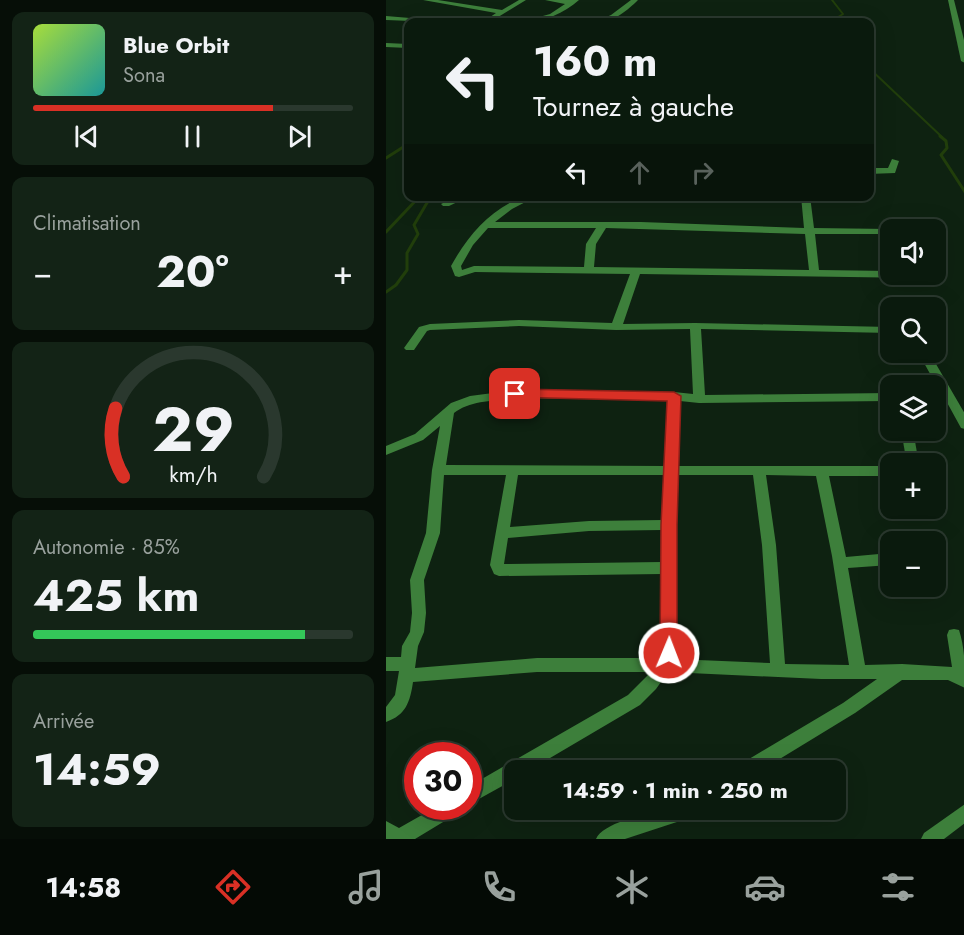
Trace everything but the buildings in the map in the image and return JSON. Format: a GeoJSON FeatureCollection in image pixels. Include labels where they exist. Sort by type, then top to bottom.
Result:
{"type":"FeatureCollection","features":[{"type":"Feature","properties":{"kind":"street"},"geometry":{"type":"LineString","coordinates":[[426,0],[502,12]]}},
{"type":"Feature","properties":{"kind":"street"},"geometry":{"type":"LineString","coordinates":[[495,18],[522,0]]}},
{"type":"Feature","properties":{"kind":"street"},"geometry":{"type":"LineString","coordinates":[[548,0],[573,2]]}},
{"type":"Feature","properties":{"kind":"street"},"geometry":{"type":"LineString","coordinates":[[608,18],[635,0]]}},
{"type":"Feature","properties":{"kind":"street"},"geometry":{"type":"LineString","coordinates":[[951,0],[965,61]]}},
{"type":"Feature","properties":{"kind":"street"},"geometry":{"type":"LineString","coordinates":[[541,18],[552,15],[573,2]]}},
{"type":"Feature","properties":{"kind":"street"},"geometry":{"type":"LineString","coordinates":[[386,18],[404,20]]}},
{"type":"Feature","properties":{"kind":"street"},"geometry":{"type":"LineString","coordinates":[[386,45],[404,46]]}},
{"type":"Feature","properties":{"kind":"street"},"geometry":{"type":"LineString","coordinates":[[874,171],[892,171],[895,161]]}},
{"type":"Feature","properties":{"kind":"street"},"geometry":{"type":"LineString","coordinates":[[446,204],[454,201]]}},
{"type":"Feature","properties":{"kind":"street"},"geometry":{"type":"LineString","coordinates":[[524,201],[483,225],[461,255],[456,266],[459,274],[474,269],[815,274],[838,272],[880,276]]}},
{"type":"Feature","properties":{"kind":"street"},"geometry":{"type":"LineString","coordinates":[[806,201],[815,274]]}},
{"type":"Feature","properties":{"kind":"street"},"geometry":{"type":"LineString","coordinates":[[483,225],[880,231]]}},
{"type":"Feature","properties":{"kind":"street"},"geometry":{"type":"LineString","coordinates":[[589,271],[591,244],[602,226]]}},
{"type":"Feature","properties":{"kind":"street"},"geometry":{"type":"LineString","coordinates":[[616,327],[636,272]]}},
{"type":"Feature","properties":{"kind":"street"},"geometry":{"type":"LineString","coordinates":[[410,348],[423,329],[430,327],[519,323],[616,327],[695,326],[880,330]]}},
{"type":"Feature","properties":{"kind":"street"},"geometry":{"type":"LineString","coordinates":[[695,326],[699,399]]}},
{"type":"Feature","properties":{"kind":"street"},"geometry":{"type":"LineString","coordinates":[[386,451],[419,437],[461,402],[504,394],[674,396],[699,399],[880,397]]}},
{"type":"Feature","properties":{"kind":"street"},"geometry":{"type":"LineString","coordinates":[[482,789],[634,700],[653,684],[665,665],[669,653],[669,525],[674,396]]}},
{"type":"Feature","properties":{"kind":"street"},"geometry":{"type":"LineString","coordinates":[[946,400],[965,425]]}},
{"type":"Feature","properties":{"kind":"street"},"geometry":{"type":"LineString","coordinates":[[386,715],[394,711],[403,697],[410,646],[417,632],[419,613],[417,580],[433,532],[438,470],[448,413]]}},
{"type":"Feature","properties":{"kind":"street"},"geometry":{"type":"LineString","coordinates":[[513,469],[497,565],[499,570],[669,568]]}},
{"type":"Feature","properties":{"kind":"street"},"geometry":{"type":"LineString","coordinates":[[438,470],[880,471]]}},
{"type":"Feature","properties":{"kind":"street"},"geometry":{"type":"LineString","coordinates":[[759,471],[767,513],[770,585],[778,669]]}},
{"type":"Feature","properties":{"kind":"street"},"geometry":{"type":"LineString","coordinates":[[822,472],[858,672]]}},
{"type":"Feature","properties":{"kind":"street"},"geometry":{"type":"LineString","coordinates":[[502,533],[589,526],[669,525]]}},
{"type":"Feature","properties":{"kind":"street"},"geometry":{"type":"LineString","coordinates":[[840,563],[880,560]]}},
{"type":"Feature","properties":{"kind":"street"},"geometry":{"type":"LineString","coordinates":[[954,635],[963,679]]}},
{"type":"Feature","properties":{"kind":"street"},"geometry":{"type":"LineString","coordinates":[[386,664],[407,670],[537,665],[665,665],[858,672],[902,671],[948,673],[963,679]]}},
{"type":"Feature","properties":{"kind":"street"},"geometry":{"type":"LineString","coordinates":[[763,760],[849,708],[902,671]]}},
{"type":"Feature","properties":{"kind":"street"},"geometry":{"type":"LineString","coordinates":[[930,839],[965,812]]}},
{"type":"Feature","properties":{"kind":"street"},"geometry":{"type":"LineString","coordinates":[[386,830],[399,839],[430,820]]}},
{"type":"Feature","properties":{"kind":"street"},"geometry":{"type":"LineString","coordinates":[[605,839],[612,834],[655,820]]}},
{"type":"Feature","properties":{"kind":"waterway"},"geometry":{"type":"LineString","coordinates":[[832,0],[843,14],[836,18]]}},
{"type":"Feature","properties":{"kind":"waterway"},"geometry":{"type":"LineString","coordinates":[[874,73],[942,137]]}},
{"type":"Feature","properties":{"kind":"waterway"},"geometry":{"type":"LineString","coordinates":[[940,136],[946,141],[947,148],[941,155],[965,192]]}},
{"type":"Feature","properties":{"kind":"waterway"},"geometry":{"type":"LineString","coordinates":[[386,158],[404,147]]}},
{"type":"Feature","properties":{"kind":"waterway"},"geometry":{"type":"LineString","coordinates":[[386,232],[415,201]]}},
{"type":"Feature","properties":{"kind":"waterway"},"geometry":{"type":"LineString","coordinates":[[386,292],[396,285],[407,270],[407,253],[418,234],[414,225],[428,201]]}},
{"type":"Feature","properties":{"kind":"route"},"geometry":{"type":"LineString","coordinates":[[515,394],[674,396],[669,525],[669,653]]}}]}
